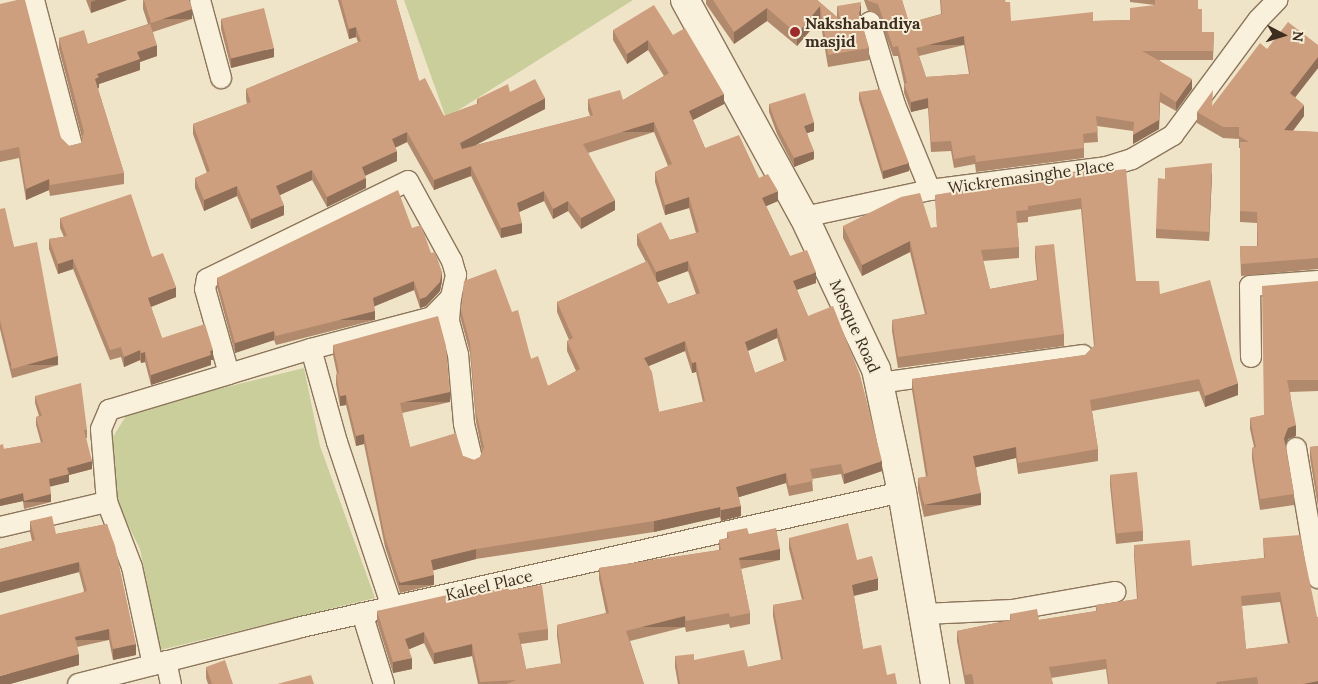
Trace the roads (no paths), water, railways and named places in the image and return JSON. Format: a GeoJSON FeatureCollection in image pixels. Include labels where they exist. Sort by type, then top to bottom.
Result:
{"type":"FeatureCollection","features":[{"type":"Feature","properties":{"kind":"street"},"geometry":{"type":"LineString","coordinates":[[34,0],[72,146]]}},
{"type":"Feature","properties":{"kind":"street"},"geometry":{"type":"LineString","coordinates":[[200,0],[221,78]]}},
{"type":"Feature","properties":{"kind":"street","name":"Mosque Road"},"geometry":{"type":"LineString","coordinates":[[685,0],[804,217],[876,369],[902,492],[935,684]]}},
{"type":"Feature","properties":{"kind":"street","name":"Wickremasinghe Place"},"geometry":{"type":"LineString","coordinates":[[804,217],[930,190],[1106,167],[1132,159],[1173,135],[1258,20],[1277,0]]}},
{"type":"Feature","properties":{"kind":"street"},"geometry":{"type":"LineString","coordinates":[[870,22],[895,105],[930,190]]}},
{"type":"Feature","properties":{"kind":"street"},"geometry":{"type":"LineString","coordinates":[[229,374],[205,290],[207,279],[397,184],[408,181],[417,193],[452,261],[456,275],[451,297],[450,321],[458,354],[464,424],[472,459]]}},
{"type":"Feature","properties":{"kind":"street"},"geometry":{"type":"LineString","coordinates":[[1251,357],[1250,286],[1318,281]]}},
{"type":"Feature","properties":{"kind":"street"},"geometry":{"type":"LineString","coordinates":[[172,684],[160,663],[132,567],[107,502],[101,429],[109,410],[311,349],[432,317],[451,297]]}},
{"type":"Feature","properties":{"kind":"street"},"geometry":{"type":"LineString","coordinates":[[311,349],[337,442],[392,607]]}},
{"type":"Feature","properties":{"kind":"street"},"geometry":{"type":"LineString","coordinates":[[879,383],[1083,355]]}},
{"type":"Feature","properties":{"kind":"street"},"geometry":{"type":"LineString","coordinates":[[1296,448],[1318,578]]}},
{"type":"Feature","properties":{"kind":"street","name":"Kaleel Place"},"geometry":{"type":"LineString","coordinates":[[78,684],[362,613],[902,492]]}},
{"type":"Feature","properties":{"kind":"street"},"geometry":{"type":"LineString","coordinates":[[0,527],[107,502]]}},
{"type":"Feature","properties":{"kind":"street"},"geometry":{"type":"LineString","coordinates":[[924,614],[1012,610],[1115,592]]}},
{"type":"Feature","properties":{"kind":"street"},"geometry":{"type":"LineString","coordinates":[[362,613],[384,684]]}},
{"type":"Feature","properties":{"kind":"place","name":"Nakshabandiya masjid"},"geometry":{"type":"Point","coordinates":[795,32]}}]}
